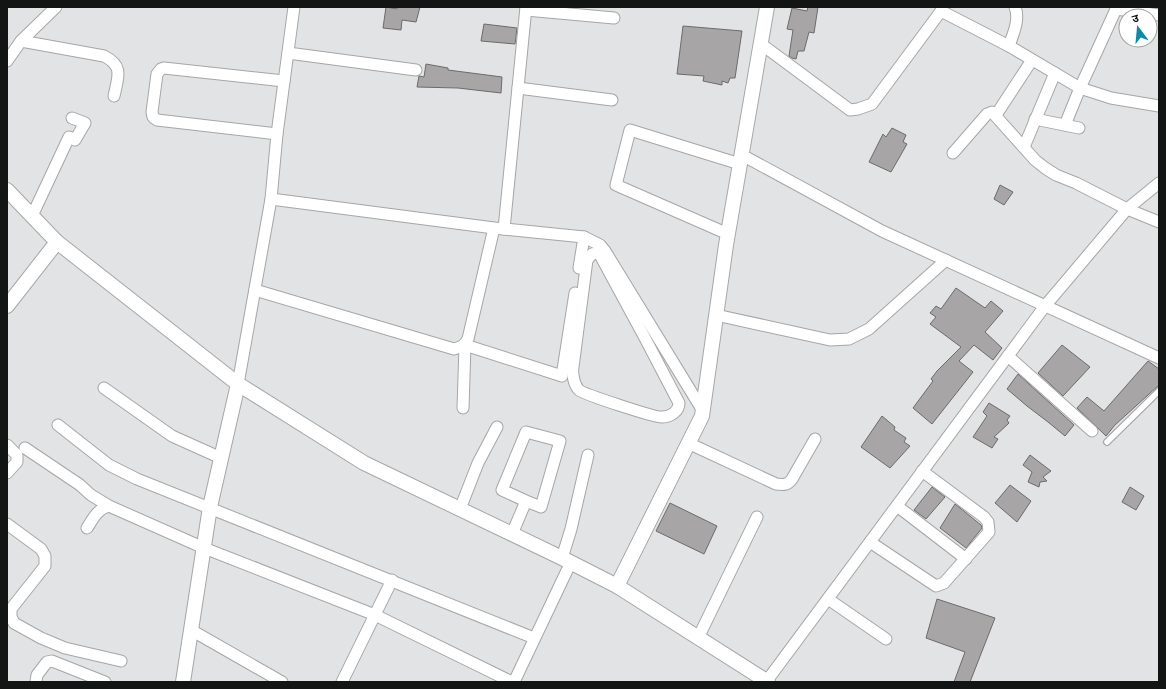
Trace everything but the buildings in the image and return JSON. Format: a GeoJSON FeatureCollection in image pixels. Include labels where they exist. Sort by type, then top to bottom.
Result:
{"type":"FeatureCollection","features":[{"type":"Feature","properties":{"kind":"street"},"geometry":{"type":"LineString","coordinates":[[7,61],[21,41],[56,7]]}},
{"type":"Feature","properties":{"kind":"street"},"geometry":{"type":"LineString","coordinates":[[183,682],[210,507],[238,384],[271,199],[277,134],[294,7]]}},
{"type":"Feature","properties":{"kind":"street"},"geometry":{"type":"LineString","coordinates":[[617,586],[702,416],[728,234],[767,7]]}},
{"type":"Feature","properties":{"kind":"street"},"geometry":{"type":"LineString","coordinates":[[1009,46],[1018,14],[1015,7]]}},
{"type":"Feature","properties":{"kind":"street"},"geometry":{"type":"LineString","coordinates":[[1065,125],[1080,88],[1117,8],[1159,15]]}},
{"type":"Feature","properties":{"kind":"street"},"geometry":{"type":"LineString","coordinates":[[463,408],[465,345],[499,229],[518,88],[526,9],[614,18]]}},
{"type":"Feature","properties":{"kind":"street"},"geometry":{"type":"LineString","coordinates":[[761,44],[850,110],[858,109],[872,104],[941,9],[1009,46],[1080,88],[1111,98],[1159,106]]}},
{"type":"Feature","properties":{"kind":"street"},"geometry":{"type":"LineString","coordinates":[[21,41],[104,56],[113,60],[117,66],[118,75],[114,96]]}},
{"type":"Feature","properties":{"kind":"street"},"geometry":{"type":"LineString","coordinates":[[288,53],[416,70]]}},
{"type":"Feature","properties":{"kind":"street"},"geometry":{"type":"LineString","coordinates":[[996,115],[1032,60]]}},
{"type":"Feature","properties":{"kind":"street"},"geometry":{"type":"LineString","coordinates":[[277,134],[157,120],[153,117],[152,112],[157,74],[164,68],[284,81]]}},
{"type":"Feature","properties":{"kind":"street"},"geometry":{"type":"LineString","coordinates":[[1024,147],[1054,74]]}},
{"type":"Feature","properties":{"kind":"street"},"geometry":{"type":"LineString","coordinates":[[518,88],[612,100]]}},
{"type":"Feature","properties":{"kind":"street"},"geometry":{"type":"LineString","coordinates":[[953,153],[987,114],[992,112],[1035,160],[1056,176],[1076,183],[1127,209],[1159,222]]}},
{"type":"Feature","properties":{"kind":"street"},"geometry":{"type":"LineString","coordinates":[[32,216],[69,138],[75,140],[85,123],[72,118]]}},
{"type":"Feature","properties":{"kind":"street"},"geometry":{"type":"LineString","coordinates":[[1035,119],[1079,128]]}},
{"type":"Feature","properties":{"kind":"street"},"geometry":{"type":"LineString","coordinates":[[728,234],[616,185],[630,130],[741,160],[882,231],[1159,358]]}},
{"type":"Feature","properties":{"kind":"street"},"geometry":{"type":"LineString","coordinates":[[7,190],[57,242],[238,384],[364,463],[617,586],[767,682],[1045,306],[1127,209],[1159,183]]}},
{"type":"Feature","properties":{"kind":"street"},"geometry":{"type":"LineString","coordinates":[[271,199],[499,229],[584,237],[600,245],[605,250],[644,325],[679,403],[679,407],[675,413],[662,418],[591,397],[579,390],[572,374],[587,260],[592,254],[597,253],[600,255],[644,325],[703,411]]}},
{"type":"Feature","properties":{"kind":"street"},"geometry":{"type":"LineString","coordinates":[[255,290],[454,349],[465,345],[562,376],[584,237]]}},
{"type":"Feature","properties":{"kind":"street"},"geometry":{"type":"LineString","coordinates":[[7,306],[57,242]]}},
{"type":"Feature","properties":{"kind":"street"},"geometry":{"type":"LineString","coordinates":[[716,315],[830,340],[849,339],[869,329],[946,260]]}},
{"type":"Feature","properties":{"kind":"street"},"geometry":{"type":"LineString","coordinates":[[1008,356],[1092,431]]}},
{"type":"Feature","properties":{"kind":"street"},"geometry":{"type":"LineString","coordinates":[[104,388],[172,436],[221,458]]}},
{"type":"Feature","properties":{"kind":"street"},"geometry":{"type":"LineString","coordinates":[[58,425],[109,465],[137,479],[534,638]]}},
{"type":"Feature","properties":{"kind":"street"},"geometry":{"type":"LineString","coordinates":[[460,509],[478,463],[496,426]]}},
{"type":"Feature","properties":{"kind":"street"},"geometry":{"type":"LineString","coordinates":[[526,432],[560,441],[541,507],[526,501],[502,490],[526,432]]}},
{"type":"Feature","properties":{"kind":"street"},"geometry":{"type":"LineString","coordinates":[[688,443],[776,484],[783,485],[789,484],[815,439]]}},
{"type":"Feature","properties":{"kind":"street"},"geometry":{"type":"LineString","coordinates":[[7,445],[17,455],[17,462],[7,473]]}},
{"type":"Feature","properties":{"kind":"street"},"geometry":{"type":"LineString","coordinates":[[25,448],[109,506],[204,548],[375,615],[513,682],[534,638],[566,560],[571,529],[588,455]]}},
{"type":"Feature","properties":{"kind":"street"},"geometry":{"type":"LineString","coordinates":[[870,542],[936,586],[944,583],[989,532],[988,522],[984,517],[922,471]]}},
{"type":"Feature","properties":{"kind":"street"},"geometry":{"type":"LineString","coordinates":[[512,534],[526,501]]}},
{"type":"Feature","properties":{"kind":"street"},"geometry":{"type":"LineString","coordinates":[[87,528],[97,512],[102,508],[109,506]]}},
{"type":"Feature","properties":{"kind":"street"},"geometry":{"type":"LineString","coordinates":[[897,506],[966,558]]}},
{"type":"Feature","properties":{"kind":"street"},"geometry":{"type":"LineString","coordinates":[[698,638],[757,516]]}},
{"type":"Feature","properties":{"kind":"street"},"geometry":{"type":"LineString","coordinates":[[7,524],[41,549],[45,556],[45,566],[9,611],[14,623],[41,638],[65,648],[121,661]]}},
{"type":"Feature","properties":{"kind":"street"},"geometry":{"type":"LineString","coordinates":[[342,682],[392,580]]}},
{"type":"Feature","properties":{"kind":"street"},"geometry":{"type":"LineString","coordinates":[[828,599],[886,639]]}},
{"type":"Feature","properties":{"kind":"street"},"geometry":{"type":"LineString","coordinates":[[191,630],[282,682]]}},
{"type":"Feature","properties":{"kind":"street"},"geometry":{"type":"LineString","coordinates":[[36,682],[37,675],[46,662],[52,661],[105,682]]}},
{"type":"Feature","properties":{"kind":"lane"},"geometry":{"type":"LineString","coordinates":[[1107,442],[1159,391]]}}]}
